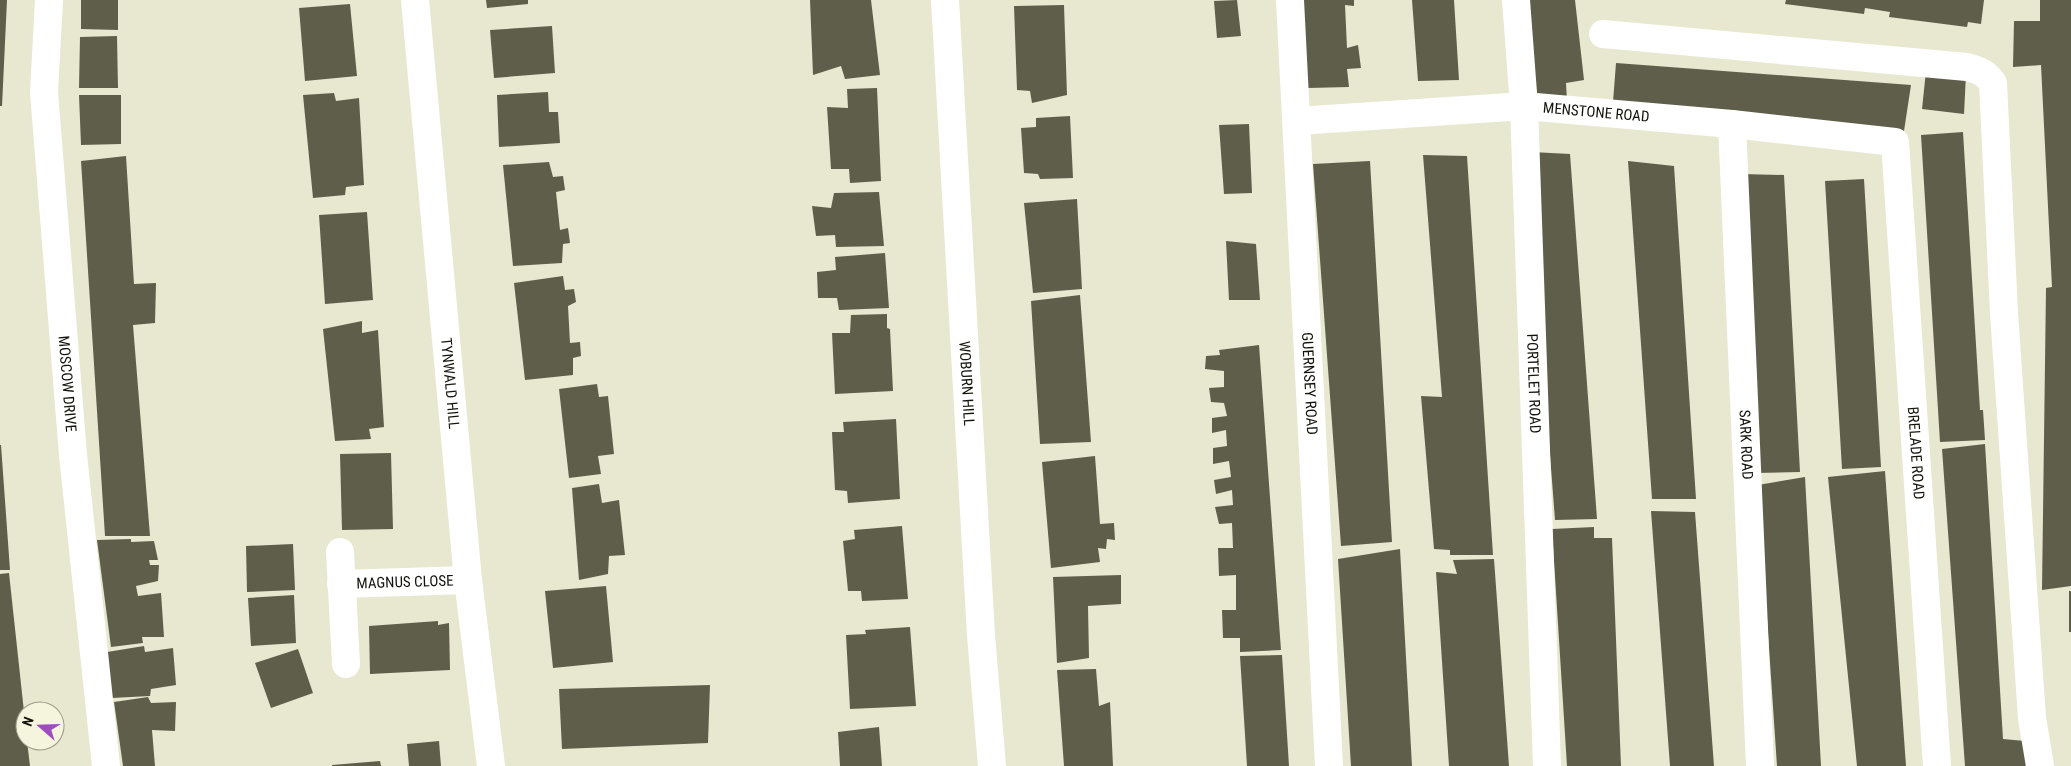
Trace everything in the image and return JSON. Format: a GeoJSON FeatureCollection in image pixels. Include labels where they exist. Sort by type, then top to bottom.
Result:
{"type":"FeatureCollection","features":[{"type":"Feature","properties":{"kind":"street","name":"MOSCOW DRIVE"},"geometry":{"type":"LineString","coordinates":[[49,0],[44,92],[73,455],[106,766]]}},
{"type":"Feature","properties":{"kind":"street","name":"TYNWALD HILL"},"geometry":{"type":"LineString","coordinates":[[415,0],[468,580],[491,766]]}},
{"type":"Feature","properties":{"kind":"street","name":"WOBURN HILL"},"geometry":{"type":"LineString","coordinates":[[946,0],[981,635],[992,766]]}},
{"type":"Feature","properties":{"kind":"street","name":"GUERNSEY ROAD"},"geometry":{"type":"LineString","coordinates":[[1290,0],[1329,766]]}},
{"type":"Feature","properties":{"kind":"street","name":"PORTELET ROAD"},"geometry":{"type":"LineString","coordinates":[[1516,0],[1524,106],[1547,766]]}},
{"type":"Feature","properties":{"kind":"street"},"geometry":{"type":"LineString","coordinates":[[1604,34],[1967,67],[1979,70],[1988,76],[1993,83],[2004,313],[2032,718],[2040,766]]}},
{"type":"Feature","properties":{"kind":"street","name":"MENSTONE ROAD"},"geometry":{"type":"LineString","coordinates":[[1297,121],[1524,106],[1732,124],[1895,142]]}},
{"type":"Feature","properties":{"kind":"street","name":"SARK ROAD"},"geometry":{"type":"LineString","coordinates":[[1732,124],[1760,766]]}},
{"type":"Feature","properties":{"kind":"street","name":"BRELADE ROAD"},"geometry":{"type":"LineString","coordinates":[[1895,142],[1937,766]]}},
{"type":"Feature","properties":{"kind":"street"},"geometry":{"type":"LineString","coordinates":[[340,552],[346,664]]}},
{"type":"Feature","properties":{"kind":"street","name":"MAGNUS CLOSE"},"geometry":{"type":"LineString","coordinates":[[341,584],[468,580]]}},
{"type":"Feature","properties":{"kind":"building"},"geometry":{"type":"Polygon","coordinates":[[[0,0],[7,0],[2,106],[0,106],[0,0]]]}},
{"type":"Feature","properties":{"kind":"building"},"geometry":{"type":"Polygon","coordinates":[[[81,0],[118,0],[118,30],[81,29],[81,0]]]}},
{"type":"Feature","properties":{"kind":"building"},"geometry":{"type":"Polygon","coordinates":[[[486,0],[528,0],[528,4],[487,8],[486,0]]]}},
{"type":"Feature","properties":{"kind":"building"},"geometry":{"type":"Polygon","coordinates":[[[810,0],[871,0],[880,75],[845,79],[841,66],[813,75],[810,0]]]}},
{"type":"Feature","properties":{"kind":"building"},"geometry":{"type":"Polygon","coordinates":[[[1237,0],[1241,36],[1217,38],[1214,1],[1237,0]]]}},
{"type":"Feature","properties":{"kind":"building"},"geometry":{"type":"Polygon","coordinates":[[[1302,0],[1354,0],[1354,6],[1345,5],[1347,48],[1358,45],[1361,68],[1347,69],[1349,87],[1308,88],[1302,0]]]}},
{"type":"Feature","properties":{"kind":"building"},"geometry":{"type":"Polygon","coordinates":[[[1412,0],[1454,0],[1459,80],[1418,81],[1412,0]]]}},
{"type":"Feature","properties":{"kind":"building"},"geometry":{"type":"Polygon","coordinates":[[[1520,0],[1575,0],[1584,80],[1566,83],[1567,101],[1527,100],[1520,0]]]}},
{"type":"Feature","properties":{"kind":"building"},"geometry":{"type":"Polygon","coordinates":[[[1786,0],[1984,0],[1981,24],[1968,22],[1967,27],[1889,17],[1890,12],[1865,8],[1864,14],[1785,4],[1786,0]]]}},
{"type":"Feature","properties":{"kind":"building"},"geometry":{"type":"Polygon","coordinates":[[[2040,0],[2071,0],[2071,586],[2042,590],[2046,288],[2052,287],[2041,65],[2013,67],[2014,21],[2040,21],[2040,0]]]}},
{"type":"Feature","properties":{"kind":"building"},"geometry":{"type":"Polygon","coordinates":[[[350,4],[357,76],[305,81],[299,8],[350,4]]]}},
{"type":"Feature","properties":{"kind":"building"},"geometry":{"type":"Polygon","coordinates":[[[1064,5],[1067,95],[1032,103],[1030,91],[1017,90],[1014,6],[1064,5]]]}},
{"type":"Feature","properties":{"kind":"building"},"geometry":{"type":"Polygon","coordinates":[[[552,26],[555,73],[494,78],[490,30],[552,26]]]}},
{"type":"Feature","properties":{"kind":"building"},"geometry":{"type":"Polygon","coordinates":[[[117,36],[118,88],[79,88],[80,37],[117,36]]]}},
{"type":"Feature","properties":{"kind":"building"},"geometry":{"type":"Polygon","coordinates":[[[1616,63],[1911,85],[1904,131],[1613,102],[1616,63]]]}},
{"type":"Feature","properties":{"kind":"building"},"geometry":{"type":"Polygon","coordinates":[[[1926,71],[1966,74],[1964,114],[1922,109],[1926,71]]]}},
{"type":"Feature","properties":{"kind":"building"},"geometry":{"type":"Polygon","coordinates":[[[877,88],[881,181],[850,183],[849,169],[831,169],[827,107],[848,108],[847,89],[877,88]]]}},
{"type":"Feature","properties":{"kind":"building"},"geometry":{"type":"Polygon","coordinates":[[[548,92],[549,112],[558,112],[560,143],[499,147],[497,95],[548,92]]]}},
{"type":"Feature","properties":{"kind":"building"},"geometry":{"type":"Polygon","coordinates":[[[334,93],[336,101],[359,98],[364,185],[346,187],[345,195],[313,198],[303,95],[334,93]]]}},
{"type":"Feature","properties":{"kind":"building"},"geometry":{"type":"Polygon","coordinates":[[[79,95],[121,95],[121,144],[81,145],[79,95]]]}},
{"type":"Feature","properties":{"kind":"building"},"geometry":{"type":"Polygon","coordinates":[[[1070,116],[1073,178],[1040,179],[1038,174],[1024,173],[1021,128],[1036,127],[1036,118],[1070,116]]]}},
{"type":"Feature","properties":{"kind":"building"},"geometry":{"type":"Polygon","coordinates":[[[1249,124],[1252,193],[1224,194],[1219,125],[1249,124]]]}},
{"type":"Feature","properties":{"kind":"building"},"geometry":{"type":"Polygon","coordinates":[[[1963,132],[1980,410],[1983,410],[1985,440],[1940,442],[1921,135],[1963,132]]]}},
{"type":"Feature","properties":{"kind":"building"},"geometry":{"type":"Polygon","coordinates":[[[1532,152],[1570,154],[1597,519],[1555,520],[1540,324],[1532,152]]]}},
{"type":"Feature","properties":{"kind":"building"},"geometry":{"type":"Polygon","coordinates":[[[1423,155],[1467,156],[1493,555],[1450,555],[1450,550],[1434,549],[1421,396],[1442,397],[1423,155]]]}},
{"type":"Feature","properties":{"kind":"building"},"geometry":{"type":"Polygon","coordinates":[[[126,156],[134,284],[156,283],[155,323],[133,325],[150,536],[105,536],[81,161],[126,156]]]}},
{"type":"Feature","properties":{"kind":"building"},"geometry":{"type":"Polygon","coordinates":[[[1370,161],[1392,542],[1341,546],[1313,164],[1370,161]]]}},
{"type":"Feature","properties":{"kind":"building"},"geometry":{"type":"Polygon","coordinates":[[[1628,161],[1674,166],[1696,499],[1652,499],[1628,161]]]}},
{"type":"Feature","properties":{"kind":"building"},"geometry":{"type":"Polygon","coordinates":[[[549,162],[553,177],[563,176],[565,190],[556,192],[560,230],[568,228],[570,243],[563,244],[562,263],[513,266],[503,165],[549,162]]]}},
{"type":"Feature","properties":{"kind":"building"},"geometry":{"type":"Polygon","coordinates":[[[1741,174],[1784,175],[1800,472],[1755,473],[1741,174]]]}},
{"type":"Feature","properties":{"kind":"building"},"geometry":{"type":"Polygon","coordinates":[[[1864,179],[1881,467],[1842,469],[1825,181],[1864,179]]]}},
{"type":"Feature","properties":{"kind":"building"},"geometry":{"type":"Polygon","coordinates":[[[879,192],[884,246],[836,247],[835,235],[816,236],[812,206],[831,208],[834,193],[879,192]]]}},
{"type":"Feature","properties":{"kind":"building"},"geometry":{"type":"Polygon","coordinates":[[[1077,199],[1082,289],[1033,293],[1024,203],[1077,199]]]}},
{"type":"Feature","properties":{"kind":"building"},"geometry":{"type":"Polygon","coordinates":[[[367,212],[373,300],[325,304],[319,215],[367,212]]]}},
{"type":"Feature","properties":{"kind":"building"},"geometry":{"type":"Polygon","coordinates":[[[1226,241],[1256,244],[1260,300],[1229,300],[1226,241]]]}},
{"type":"Feature","properties":{"kind":"building"},"geometry":{"type":"Polygon","coordinates":[[[885,253],[889,308],[839,310],[837,298],[818,298],[817,272],[836,270],[835,257],[885,253]]]}},
{"type":"Feature","properties":{"kind":"building"},"geometry":{"type":"Polygon","coordinates":[[[563,276],[565,290],[574,289],[576,302],[568,306],[570,343],[580,342],[581,356],[573,358],[573,375],[525,380],[514,283],[563,276]]]}},
{"type":"Feature","properties":{"kind":"building"},"geometry":{"type":"Polygon","coordinates":[[[1080,295],[1091,442],[1040,444],[1031,301],[1080,295]]]}},
{"type":"Feature","properties":{"kind":"building"},"geometry":{"type":"Polygon","coordinates":[[[887,314],[887,328],[890,329],[893,391],[835,394],[832,333],[850,333],[851,315],[887,314]]]}},
{"type":"Feature","properties":{"kind":"building"},"geometry":{"type":"Polygon","coordinates":[[[362,321],[362,333],[378,330],[384,427],[369,429],[371,439],[335,441],[323,329],[362,321]]]}},
{"type":"Feature","properties":{"kind":"building"},"geometry":{"type":"Polygon","coordinates":[[[1259,345],[1281,650],[1240,652],[1240,638],[1223,638],[1222,610],[1236,610],[1236,575],[1219,576],[1218,548],[1233,548],[1232,523],[1219,524],[1215,507],[1233,505],[1232,490],[1216,494],[1214,480],[1231,477],[1229,461],[1213,464],[1213,448],[1227,446],[1226,430],[1212,433],[1212,418],[1227,416],[1224,403],[1211,402],[1209,388],[1224,387],[1224,371],[1205,369],[1206,356],[1220,355],[1219,350],[1259,345]]]}},
{"type":"Feature","properties":{"kind":"building"},"geometry":{"type":"Polygon","coordinates":[[[597,384],[599,397],[608,396],[614,454],[598,456],[601,474],[569,478],[559,389],[597,384]]]}},
{"type":"Feature","properties":{"kind":"building"},"geometry":{"type":"Polygon","coordinates":[[[896,419],[900,499],[848,503],[847,491],[835,490],[832,432],[844,432],[843,422],[896,419]]]}},
{"type":"Feature","properties":{"kind":"building"},"geometry":{"type":"Polygon","coordinates":[[[1985,444],[2003,739],[2025,741],[2028,766],[1965,766],[1942,449],[1985,444]]]}},
{"type":"Feature","properties":{"kind":"building"},"geometry":{"type":"Polygon","coordinates":[[[1,445],[10,570],[0,570],[1,445]]]}},
{"type":"Feature","properties":{"kind":"building"},"geometry":{"type":"Polygon","coordinates":[[[391,453],[393,529],[342,530],[340,454],[391,453]]]}},
{"type":"Feature","properties":{"kind":"building"},"geometry":{"type":"Polygon","coordinates":[[[1095,456],[1100,524],[1114,523],[1115,540],[1107,539],[1106,549],[1098,548],[1100,562],[1051,568],[1042,462],[1095,456]]]}},
{"type":"Feature","properties":{"kind":"building"},"geometry":{"type":"Polygon","coordinates":[[[1885,471],[1906,766],[1857,766],[1828,477],[1885,471]]]}},
{"type":"Feature","properties":{"kind":"building"},"geometry":{"type":"Polygon","coordinates":[[[1805,477],[1821,766],[1777,766],[1758,485],[1805,477]]]}},
{"type":"Feature","properties":{"kind":"building"},"geometry":{"type":"Polygon","coordinates":[[[599,484],[602,503],[619,500],[625,555],[609,556],[608,574],[579,580],[572,488],[599,484]]]}},
{"type":"Feature","properties":{"kind":"building"},"geometry":{"type":"Polygon","coordinates":[[[1651,511],[1695,512],[1714,766],[1670,766],[1651,511]]]}},
{"type":"Feature","properties":{"kind":"building"},"geometry":{"type":"Polygon","coordinates":[[[902,526],[908,599],[862,601],[861,591],[848,591],[843,541],[855,539],[854,530],[902,526]]]}},
{"type":"Feature","properties":{"kind":"building"},"geometry":{"type":"Polygon","coordinates":[[[1594,527],[1594,538],[1612,538],[1621,766],[1567,766],[1552,529],[1594,527]]]}},
{"type":"Feature","properties":{"kind":"building"},"geometry":{"type":"Polygon","coordinates":[[[131,539],[131,542],[154,541],[158,560],[149,560],[150,565],[159,565],[158,581],[136,586],[138,596],[161,593],[164,637],[142,637],[143,643],[111,647],[97,540],[131,539]]]}},
{"type":"Feature","properties":{"kind":"building"},"geometry":{"type":"Polygon","coordinates":[[[293,544],[295,590],[247,592],[246,546],[293,544]]]}},
{"type":"Feature","properties":{"kind":"building"},"geometry":{"type":"Polygon","coordinates":[[[1400,549],[1412,766],[1351,766],[1338,559],[1400,549]]]}},
{"type":"Feature","properties":{"kind":"building"},"geometry":{"type":"Polygon","coordinates":[[[1494,559],[1509,766],[1449,766],[1436,572],[1457,574],[1453,560],[1494,559]]]}},
{"type":"Feature","properties":{"kind":"building"},"geometry":{"type":"Polygon","coordinates":[[[9,573],[23,701],[15,701],[15,751],[28,751],[30,766],[0,766],[0,574],[9,573]]]}},
{"type":"Feature","properties":{"kind":"building"},"geometry":{"type":"Polygon","coordinates":[[[1121,575],[1121,604],[1088,606],[1089,658],[1057,663],[1053,577],[1121,575]]]}},
{"type":"Feature","properties":{"kind":"building"},"geometry":{"type":"Polygon","coordinates":[[[606,586],[613,662],[553,668],[545,591],[606,586]]]}},
{"type":"Feature","properties":{"kind":"building"},"geometry":{"type":"Polygon","coordinates":[[[2069,591],[2071,591],[2071,632],[2069,632],[2069,591]]]}},
{"type":"Feature","properties":{"kind":"building"},"geometry":{"type":"Polygon","coordinates":[[[294,595],[296,643],[251,646],[248,598],[294,595]]]}},
{"type":"Feature","properties":{"kind":"building"},"geometry":{"type":"Polygon","coordinates":[[[438,621],[438,625],[449,623],[450,670],[370,674],[369,626],[438,621]]]}},
{"type":"Feature","properties":{"kind":"building"},"geometry":{"type":"Polygon","coordinates":[[[910,627],[916,706],[850,709],[846,635],[866,634],[865,630],[910,627]]]}},
{"type":"Feature","properties":{"kind":"building"},"geometry":{"type":"Polygon","coordinates":[[[144,646],[145,652],[173,648],[176,685],[151,689],[150,696],[112,698],[107,652],[144,646]]]}},
{"type":"Feature","properties":{"kind":"building"},"geometry":{"type":"Polygon","coordinates":[[[298,649],[313,693],[271,708],[255,663],[298,649]]]}},
{"type":"Feature","properties":{"kind":"building"},"geometry":{"type":"Polygon","coordinates":[[[1282,655],[1289,766],[1247,766],[1240,656],[1282,655]]]}},
{"type":"Feature","properties":{"kind":"building"},"geometry":{"type":"Polygon","coordinates":[[[1096,669],[1099,706],[1110,702],[1113,766],[1064,766],[1057,670],[1096,669]]]}},
{"type":"Feature","properties":{"kind":"building"},"geometry":{"type":"Polygon","coordinates":[[[710,685],[708,743],[562,749],[559,689],[710,685]]]}},
{"type":"Feature","properties":{"kind":"building"},"geometry":{"type":"Polygon","coordinates":[[[148,697],[151,703],[176,702],[175,731],[152,730],[155,766],[123,766],[114,702],[148,697]]]}},
{"type":"Feature","properties":{"kind":"building"},"geometry":{"type":"Polygon","coordinates":[[[879,727],[882,766],[840,766],[838,732],[879,727]]]}},
{"type":"Feature","properties":{"kind":"building"},"geometry":{"type":"Polygon","coordinates":[[[439,741],[441,766],[409,766],[407,744],[439,741]]]}},
{"type":"Feature","properties":{"kind":"building"},"geometry":{"type":"Polygon","coordinates":[[[380,761],[381,766],[332,766],[332,765],[380,761]]]}}]}
